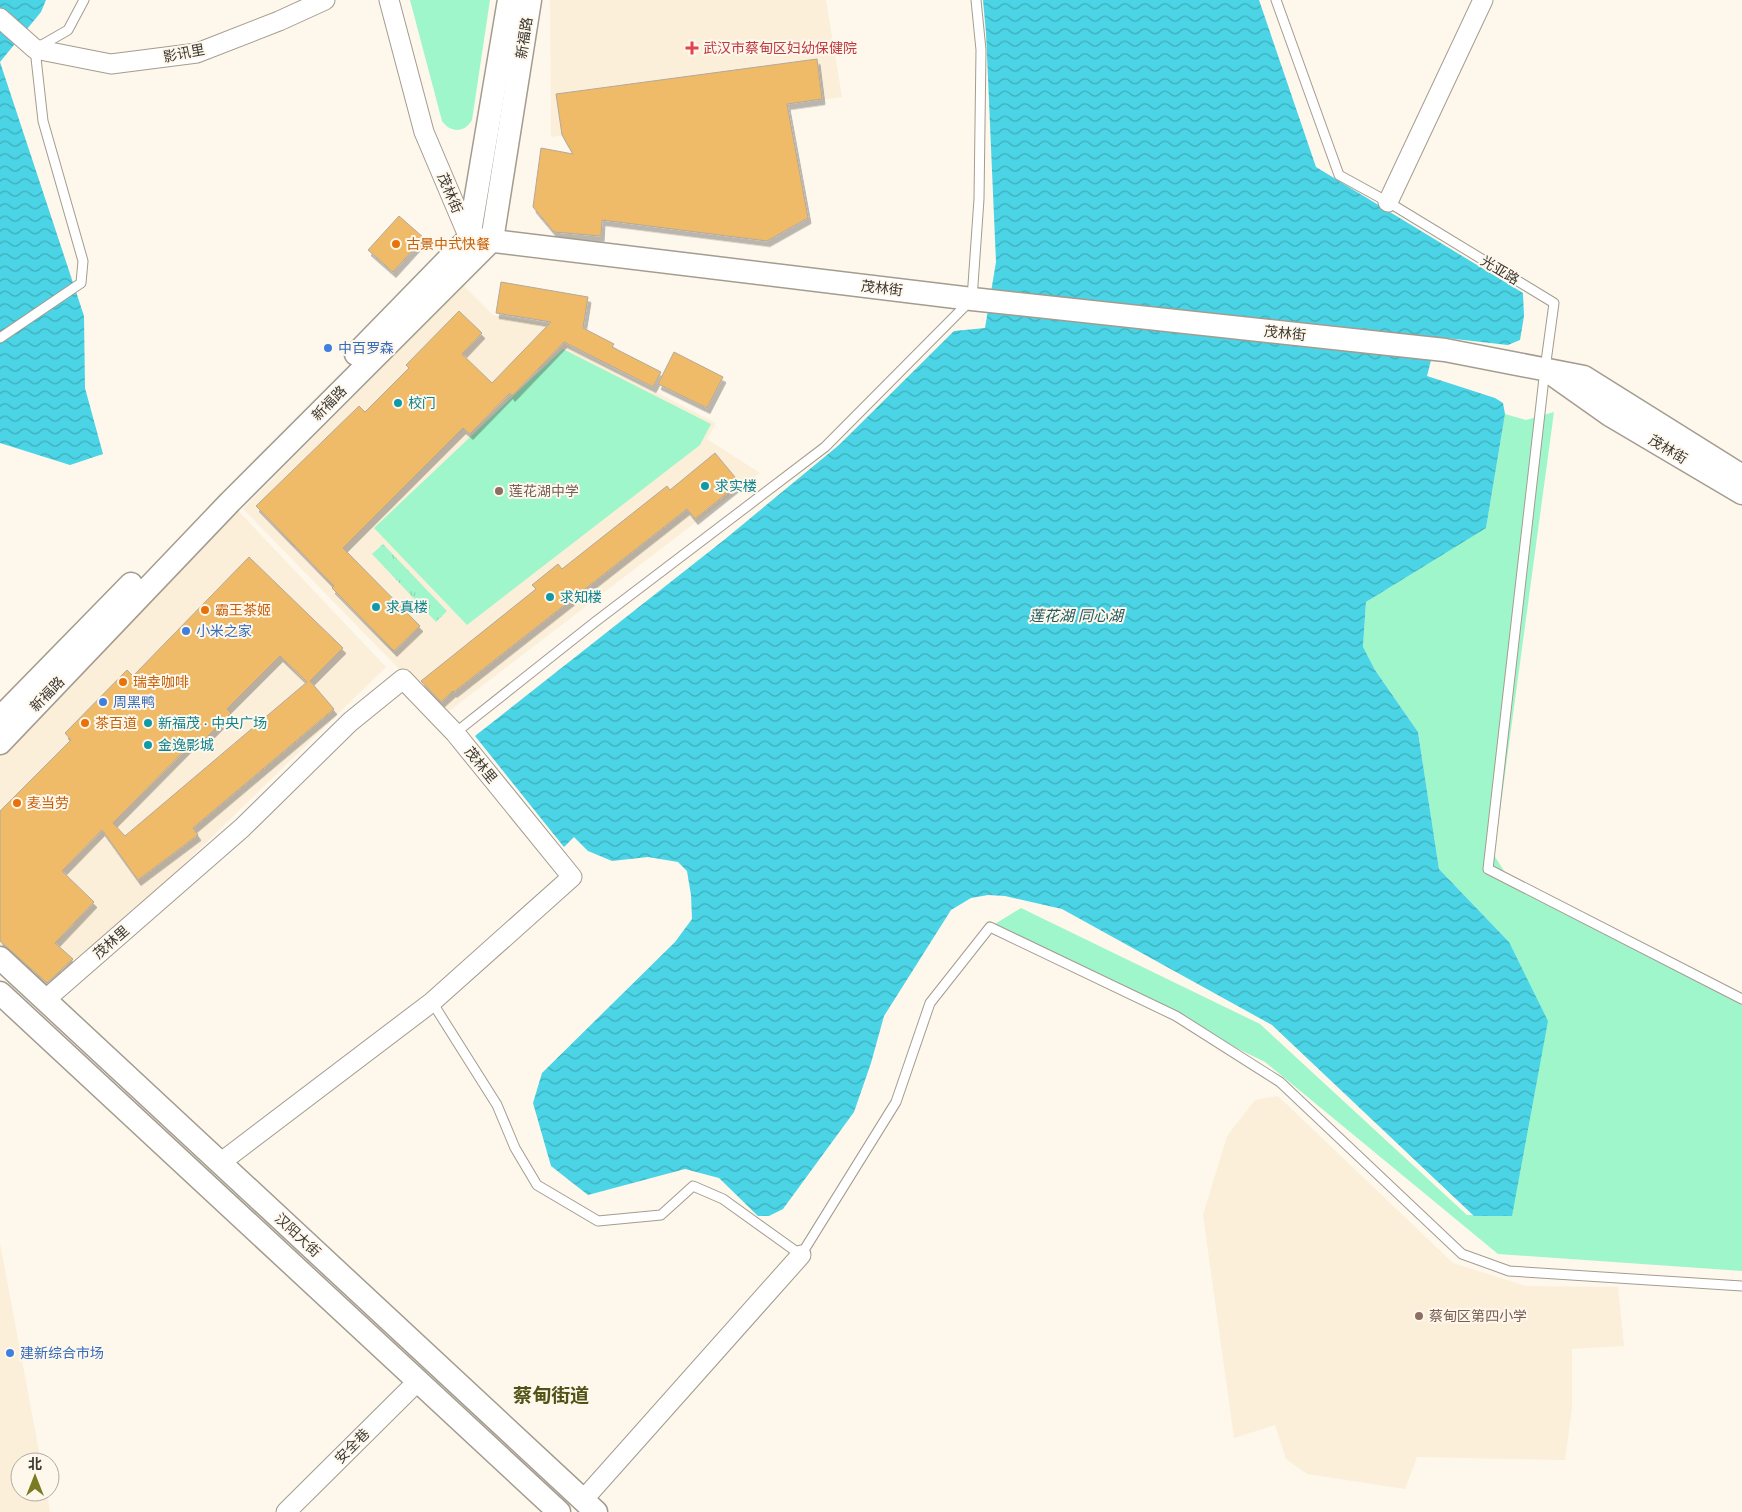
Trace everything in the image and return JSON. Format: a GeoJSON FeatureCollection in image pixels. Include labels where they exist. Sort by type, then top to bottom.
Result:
{"type":"FeatureCollection","features":[{"type":"Feature","properties":{"kind":"street","name":"影讯里"},"geometry":{"type":"LineString","coordinates":[[35,49],[112,64],[197,53],[279,21],[325,0]]}},
{"type":"Feature","properties":{"kind":"street","name":"茂林街"},"geometry":{"type":"LineString","coordinates":[[389,0],[424,132],[469,238],[972,299],[1445,350],[1584,377],[1742,476]]}},
{"type":"Feature","properties":{"kind":"street","name":"新福路"},"geometry":{"type":"LineString","coordinates":[[0,718],[469,238],[509,0]]}},
{"type":"Feature","properties":{"kind":"street","name":"新福路"},"geometry":{"type":"LineString","coordinates":[[0,743],[230,502],[492,240],[530,0]]}},
{"type":"Feature","properties":{"kind":"street"},"geometry":{"type":"LineString","coordinates":[[1388,202],[1483,0]]}},
{"type":"Feature","properties":{"kind":"street"},"geometry":{"type":"LineString","coordinates":[[0,18],[35,49]]}},
{"type":"Feature","properties":{"kind":"street","name":"茂林街"},"geometry":{"type":"LineString","coordinates":[[1545,369],[1610,415],[1742,493]]}},
{"type":"Feature","properties":{"kind":"street","name":"茂林里"},"geometry":{"type":"LineString","coordinates":[[45,1000],[242,828],[350,722],[403,679],[455,733],[572,877],[432,1002],[220,1163]]}},
{"type":"Feature","properties":{"kind":"street","name":"汉阳大街"},"geometry":{"type":"LineString","coordinates":[[0,958],[590,1506]]}},
{"type":"Feature","properties":{"kind":"street","name":"汉阳大街"},"geometry":{"type":"LineString","coordinates":[[0,992],[559,1512]]}},
{"type":"Feature","properties":{"kind":"street"},"geometry":{"type":"LineString","coordinates":[[590,1506],[801,1255]]}},
{"type":"Feature","properties":{"kind":"street","name":"安全巷"},"geometry":{"type":"LineString","coordinates":[[286,1512],[418,1380]]}},
{"type":"Feature","properties":{"kind":"lane"},"geometry":{"type":"LineString","coordinates":[[0,338],[81,283],[83,261],[43,121],[35,49],[68,30],[84,0]]}},
{"type":"Feature","properties":{"kind":"lane"},"geometry":{"type":"LineString","coordinates":[[455,733],[595,622],[825,447],[972,299],[979,199],[980,50],[976,0]]}},
{"type":"Feature","properties":{"kind":"lane","name":"光亚路"},"geometry":{"type":"LineString","coordinates":[[1276,0],[1339,175],[1388,202],[1554,303],[1545,369]]}},
{"type":"Feature","properties":{"kind":"lane"},"geometry":{"type":"LineString","coordinates":[[1545,369],[1488,869],[1742,999]]}},
{"type":"Feature","properties":{"kind":"lane"},"geometry":{"type":"LineString","coordinates":[[432,1002],[497,1105],[515,1148],[537,1185],[598,1221],[662,1215],[693,1186],[724,1199],[801,1255],[896,1102],[930,1003],[990,927],[1176,1016],[1280,1082],[1462,1254],[1509,1270],[1742,1286]]}},
{"type":"Feature","properties":{"kind":"shaded area","name":"武汉市蔡甸区妇幼保健院"},"geometry":{"type":"Polygon","coordinates":[[[550,0],[826,0],[842,97],[551,137],[550,0]]]}},
{"type":"Feature","properties":{"kind":"shaded area","name":"莲花湖中学"},"geometry":{"type":"Polygon","coordinates":[[[463,285],[493,315],[545,324],[574,350],[716,423],[707,439],[760,473],[444,715],[243,509],[463,285]]]}},
{"type":"Feature","properties":{"kind":"shaded area","name":"新福茂 · 中央广场"},"geometry":{"type":"Polygon","coordinates":[[[230,502],[386,667],[45,1000],[0,958],[0,743],[230,502]]]}},
{"type":"Feature","properties":{"kind":"shaded area","name":"蔡甸区第四小学"},"geometry":{"type":"Polygon","coordinates":[[[1278,1096],[1453,1263],[1526,1286],[1618,1287],[1624,1346],[1572,1349],[1572,1408],[1565,1460],[1417,1457],[1405,1489],[1307,1474],[1286,1459],[1275,1425],[1234,1438],[1203,1215],[1227,1136],[1255,1100],[1278,1096]]]}},
{"type":"Feature","properties":{"kind":"shaded area","name":"建新综合市场"},"geometry":{"type":"Polygon","coordinates":[[[0,1243],[39,1452],[10,1452],[10,1502],[48,1502],[50,1512],[0,1512],[0,1243]]]}},
{"type":"Feature","properties":{"kind":"green space"},"geometry":{"type":"Polygon","coordinates":[[[410,0],[490,0],[472,120],[462,129],[449,128],[442,121],[410,0]]]}},
{"type":"Feature","properties":{"kind":"green space"},"geometry":{"type":"Polygon","coordinates":[[[563,349],[711,424],[700,445],[467,625],[374,528],[563,349]]]}},
{"type":"Feature","properties":{"kind":"green space"},"geometry":{"type":"Polygon","coordinates":[[[1554,412],[1494,855],[1509,879],[1742,1000],[1742,1271],[1498,1254],[1265,1062],[990,927],[1021,908],[1260,1024],[1467,1215],[1511,1216],[1509,942],[1439,869],[1418,732],[1375,670],[1363,648],[1366,602],[1486,527],[1505,414],[1526,420],[1554,412]]]}},
{"type":"Feature","properties":{"kind":"green space"},"geometry":{"type":"Polygon","coordinates":[[[383,544],[447,611],[436,622],[372,554],[383,544]]]}},
{"type":"Feature","properties":{"kind":"water"},"geometry":{"type":"Polygon","coordinates":[[[0,0],[46,0],[41,12],[0,62],[0,0]]]}},
{"type":"Feature","properties":{"kind":"water","name":"莲花湖 同心湖"},"geometry":{"type":"Polygon","coordinates":[[[983,0],[1259,0],[1316,167],[1523,293],[1524,316],[1520,340],[1508,345],[1437,337],[1427,376],[1495,398],[1503,403],[1505,414],[1486,528],[1366,602],[1363,647],[1375,670],[1418,732],[1439,869],[1509,942],[1548,1021],[1512,1216],[1474,1216],[1272,1025],[1062,909],[1005,896],[988,895],[971,898],[951,910],[884,1016],[871,1063],[854,1112],[783,1209],[769,1216],[758,1216],[719,1178],[685,1169],[588,1195],[551,1166],[533,1103],[542,1073],[675,942],[692,919],[687,871],[678,862],[648,857],[612,861],[588,851],[574,837],[564,847],[475,736],[724,540],[839,445],[954,331],[985,328],[996,262],[983,0]]]}},
{"type":"Feature","properties":{"kind":"water"},"geometry":{"type":"Polygon","coordinates":[[[0,62],[84,316],[85,388],[103,454],[70,465],[0,443],[0,62]]]}},
{"type":"Feature","properties":{"kind":"building"},"geometry":{"type":"Polygon","coordinates":[[[817,59],[822,99],[787,104],[808,218],[767,241],[602,220],[601,236],[554,232],[533,207],[541,148],[573,154],[562,135],[556,94],[817,59]]]}},
{"type":"Feature","properties":{"kind":"building","name":"古景中式快餐"},"geometry":{"type":"Polygon","coordinates":[[[399,216],[424,238],[393,272],[368,250],[399,216]]]}},
{"type":"Feature","properties":{"kind":"building"},"geometry":{"type":"Polygon","coordinates":[[[501,282],[588,297],[583,328],[614,344],[612,347],[661,372],[653,387],[564,342],[512,396],[510,393],[470,434],[463,428],[343,548],[420,626],[394,651],[256,506],[359,406],[365,412],[409,368],[406,365],[459,311],[482,333],[462,354],[492,383],[551,322],[496,313],[501,282]]]}},
{"type":"Feature","properties":{"kind":"building"},"geometry":{"type":"Polygon","coordinates":[[[674,352],[723,377],[707,408],[658,384],[674,352]]]}},
{"type":"Feature","properties":{"kind":"building"},"geometry":{"type":"Polygon","coordinates":[[[715,453],[740,483],[695,519],[687,509],[441,702],[421,681],[536,589],[532,585],[558,564],[562,569],[667,486],[670,490],[715,453]]]}},
{"type":"Feature","properties":{"kind":"building"},"geometry":{"type":"Polygon","coordinates":[[[249,557],[343,648],[310,681],[334,709],[193,828],[198,835],[138,880],[102,830],[62,871],[94,902],[55,943],[73,959],[47,983],[0,941],[0,811],[71,740],[65,733],[127,670],[133,676],[249,557]],[[280,656],[227,709],[231,713],[199,745],[195,740],[113,823],[125,836],[307,682],[280,656]]]}},
{"type":"Feature","properties":{"kind":"place","name":"武汉市蔡甸区妇幼保健院"},"geometry":{"type":"Point","coordinates":[692,48]}},
{"type":"Feature","properties":{"kind":"place","name":"古景中式快餐"},"geometry":{"type":"Point","coordinates":[396,244]}},
{"type":"Feature","properties":{"kind":"place","name":"中百罗森"},"geometry":{"type":"Point","coordinates":[328,348]}},
{"type":"Feature","properties":{"kind":"place","name":"校门"},"geometry":{"type":"Point","coordinates":[398,403]}},
{"type":"Feature","properties":{"kind":"place","name":"求实楼"},"geometry":{"type":"Point","coordinates":[705,486]}},
{"type":"Feature","properties":{"kind":"place","name":"莲花湖中学"},"geometry":{"type":"Point","coordinates":[499,491]}},
{"type":"Feature","properties":{"kind":"place","name":"求知楼"},"geometry":{"type":"Point","coordinates":[550,597]}},
{"type":"Feature","properties":{"kind":"place","name":"求真楼"},"geometry":{"type":"Point","coordinates":[376,607]}},
{"type":"Feature","properties":{"kind":"place","name":"霸王茶姬"},"geometry":{"type":"Point","coordinates":[205,610]}},
{"type":"Feature","properties":{"kind":"place","name":"小米之家"},"geometry":{"type":"Point","coordinates":[186,631]}},
{"type":"Feature","properties":{"kind":"place","name":"瑞幸咖啡"},"geometry":{"type":"Point","coordinates":[123,682]}},
{"type":"Feature","properties":{"kind":"place","name":"周黑鸭"},"geometry":{"type":"Point","coordinates":[103,702]}},
{"type":"Feature","properties":{"kind":"place","name":"茶百道"},"geometry":{"type":"Point","coordinates":[85,723]}},
{"type":"Feature","properties":{"kind":"place","name":"新福茂 · 中央广场"},"geometry":{"type":"Point","coordinates":[148,723]}},
{"type":"Feature","properties":{"kind":"place","name":"金逸影城"},"geometry":{"type":"Point","coordinates":[148,745]}},
{"type":"Feature","properties":{"kind":"place","name":"麦当劳"},"geometry":{"type":"Point","coordinates":[17,803]}},
{"type":"Feature","properties":{"kind":"place","name":"蔡甸区第四小学"},"geometry":{"type":"Point","coordinates":[1419,1316]}},
{"type":"Feature","properties":{"kind":"place","name":"建新综合市场"},"geometry":{"type":"Point","coordinates":[10,1353]}},
{"type":"Feature","properties":{"kind":"district","name":"蔡甸街道"},"geometry":{"type":"Point","coordinates":[551,1395]}}]}
